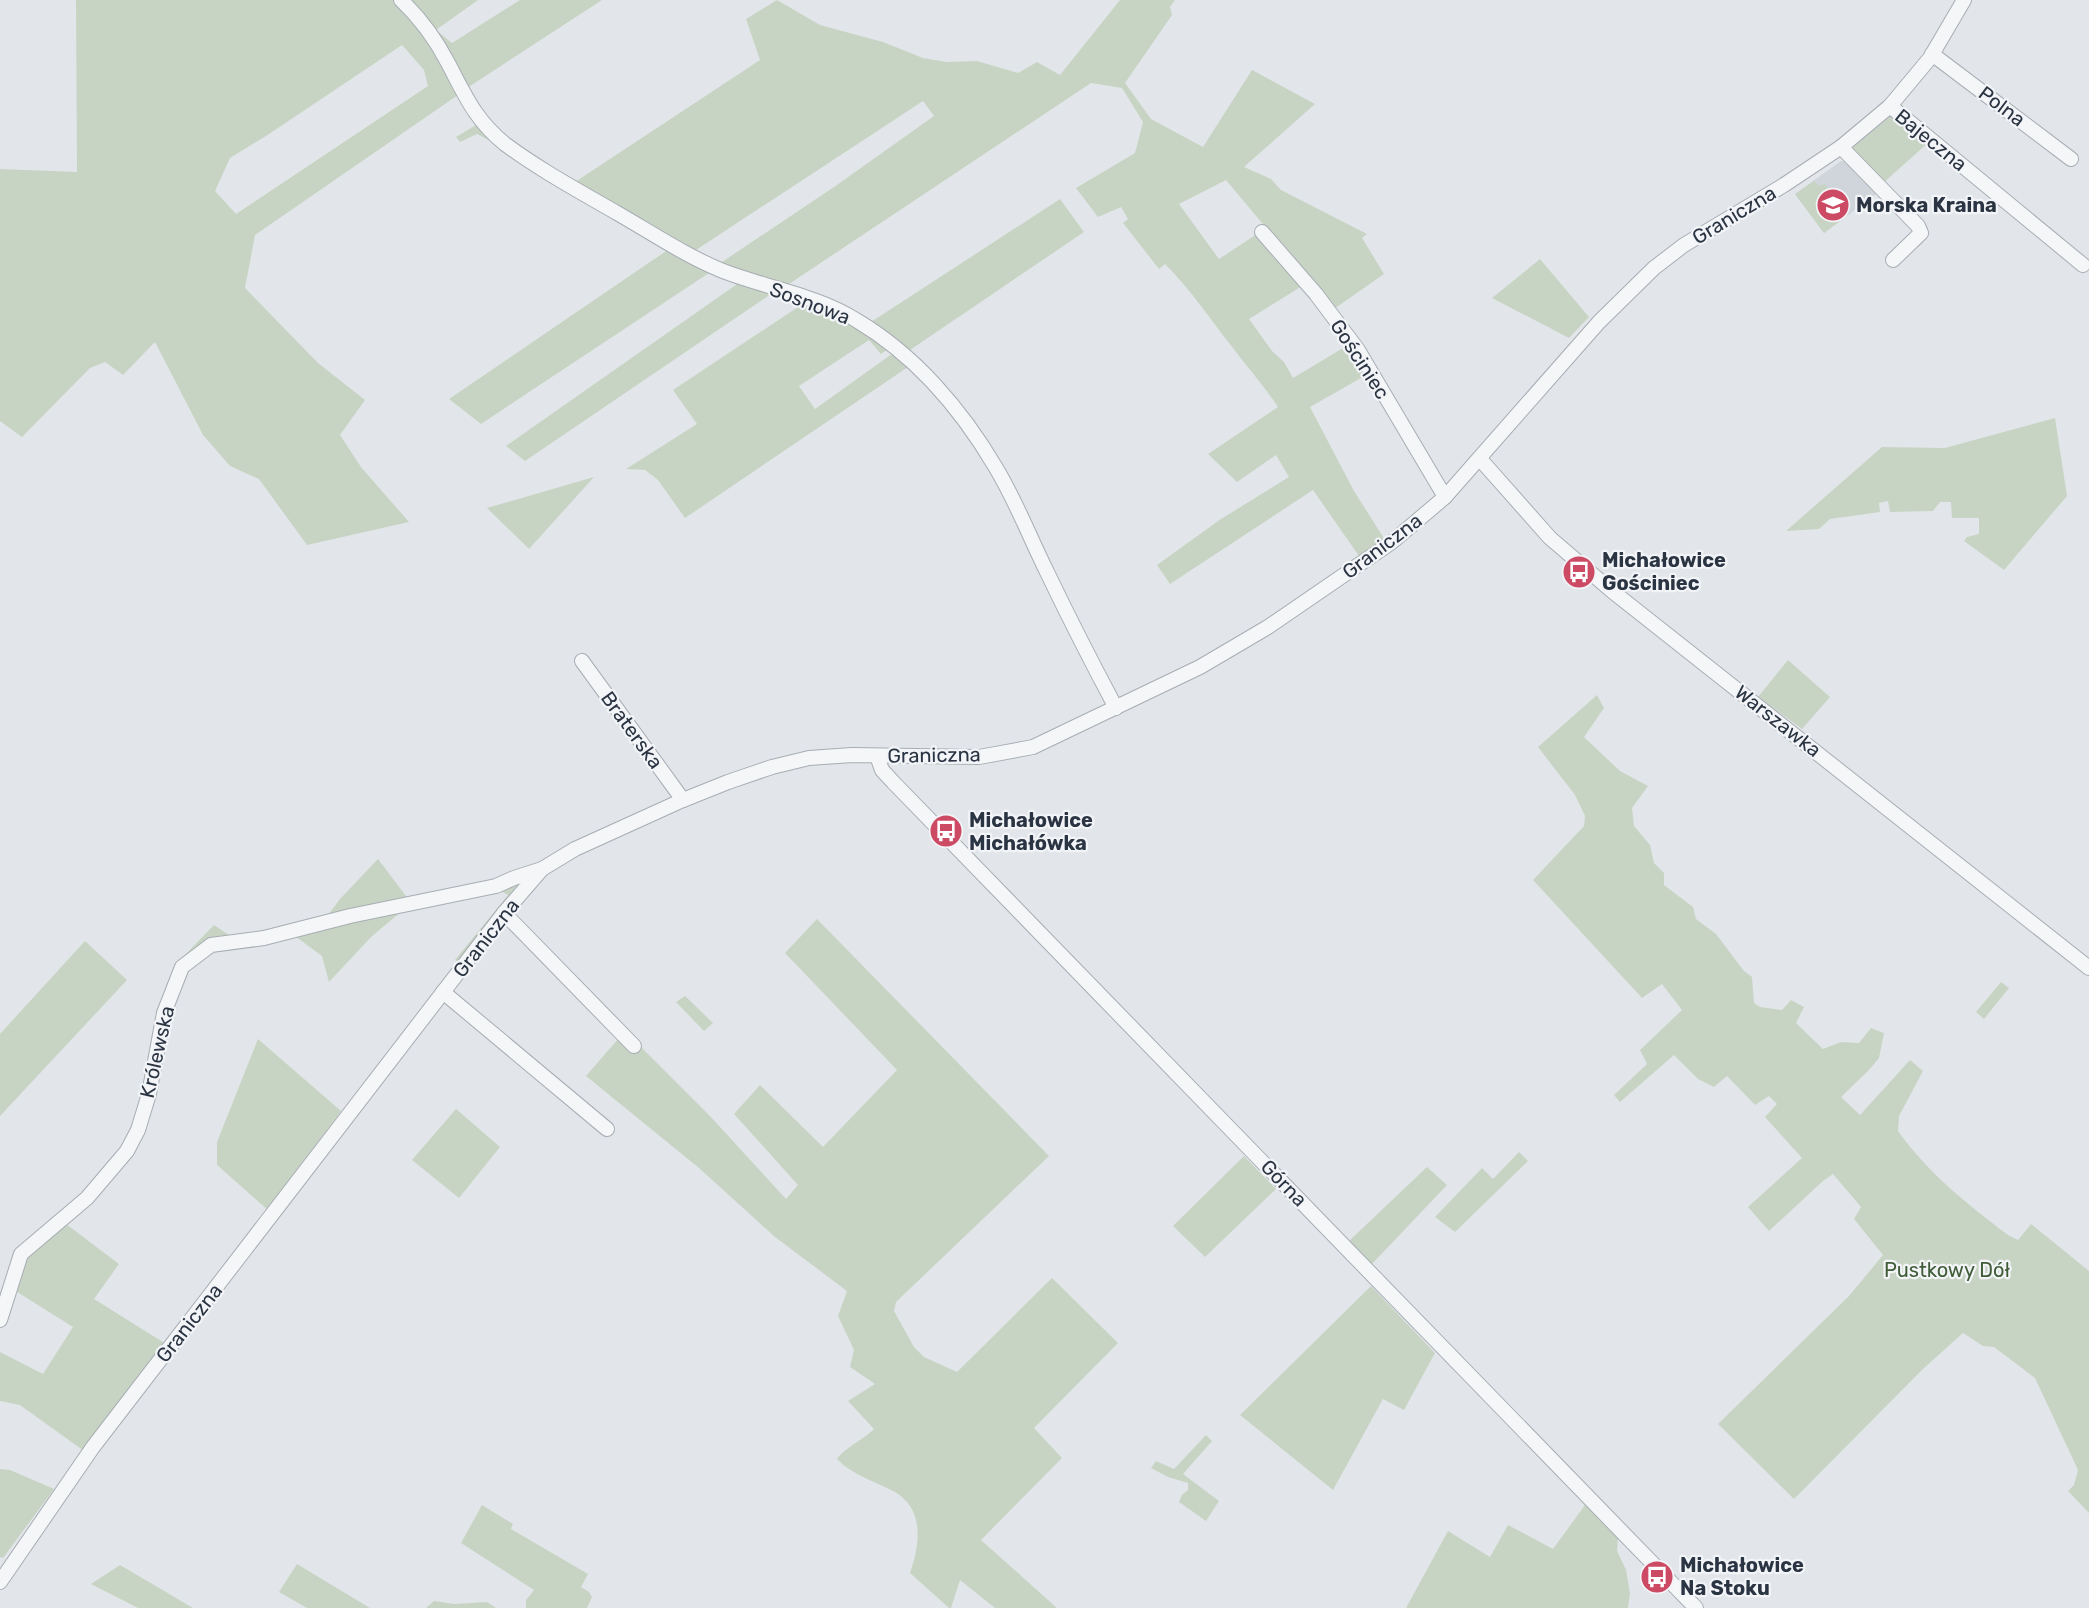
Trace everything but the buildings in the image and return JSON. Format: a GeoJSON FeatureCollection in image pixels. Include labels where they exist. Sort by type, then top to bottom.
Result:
{"type":"FeatureCollection","features":[{"type":"Feature","properties":{"kind":"street","name":"Sosnowa"},"geometry":{"type":"LineString","coordinates":[[400,0],[427,30],[448,61],[462,93],[485,126],[505,144],[546,172],[689,255],[731,273],[811,299],[855,319],[896,347],[922,370],[972,432],[996,469],[1079,640],[1116,708]]}},
{"type":"Feature","properties":{"kind":"street","name":"Graniczna"},"geometry":{"type":"LineString","coordinates":[[2,1575],[93,1447],[504,913],[542,869],[575,849],[683,800],[772,767],[809,758],[980,757],[1033,747],[1200,667],[1268,627],[1392,542],[1445,496],[1599,322],[1654,268],[1684,245],[1784,185],[1841,147],[1890,106],[1932,54],[1964,0]]}},
{"type":"Feature","properties":{"kind":"street","name":"Polna"},"geometry":{"type":"LineString","coordinates":[[1932,54],[2071,159]]}},
{"type":"Feature","properties":{"kind":"street","name":"Bajeczna"},"geometry":{"type":"LineString","coordinates":[[1890,106],[2084,265]]}},
{"type":"Feature","properties":{"kind":"street"},"geometry":{"type":"LineString","coordinates":[[1841,147],[1918,226],[1921,233],[1893,260]]}},
{"type":"Feature","properties":{"kind":"street","name":"Gościniec"},"geometry":{"type":"LineString","coordinates":[[1262,232],[1316,294],[1358,350],[1445,496]]}},
{"type":"Feature","properties":{"kind":"street","name":"Warszawka"},"geometry":{"type":"LineString","coordinates":[[1480,459],[1550,538],[1612,591],[2089,968]]}},
{"type":"Feature","properties":{"kind":"street","name":"Braterska"},"geometry":{"type":"LineString","coordinates":[[582,661],[683,800]]}},
{"type":"Feature","properties":{"kind":"street","name":"Górna"},"geometry":{"type":"LineString","coordinates":[[877,756],[882,770],[893,782],[1696,1608]]}},
{"type":"Feature","properties":{"kind":"street","name":"Królewska"},"geometry":{"type":"LineString","coordinates":[[0,1320],[21,1254],[87,1198],[127,1151],[138,1130],[149,1094],[164,1013],[182,968],[194,958],[211,945],[264,938],[350,916],[496,886],[542,869]]}},
{"type":"Feature","properties":{"kind":"street"},"geometry":{"type":"LineString","coordinates":[[504,913],[634,1046]]}},
{"type":"Feature","properties":{"kind":"street"},"geometry":{"type":"LineString","coordinates":[[443,992],[607,1129]]}},
{"type":"Feature","properties":{"kind":"shaded area","name":"Morska Kraina"},"geometry":{"type":"Polygon","coordinates":[[[1841,161],[1851,162],[1879,192],[1824,233],[1795,194],[1841,161]]]}},
{"type":"Feature","properties":{"kind":"green space"},"geometry":{"type":"Polygon","coordinates":[[[76,0],[394,0],[422,31],[498,145],[477,134],[460,142],[456,137],[476,125],[458,95],[255,235],[245,288],[318,363],[365,400],[340,435],[361,467],[409,522],[307,545],[259,479],[230,466],[203,435],[155,342],[123,375],[105,362],[90,368],[22,437],[0,421],[0,169],[77,172],[76,0]],[[402,45],[230,158],[215,191],[236,214],[428,86],[424,70],[402,45]]]}},
{"type":"Feature","properties":{"kind":"green space"},"geometry":{"type":"Polygon","coordinates":[[[404,0],[478,0],[436,30],[452,43],[520,0],[602,0],[464,90],[404,0]]]}},
{"type":"Feature","properties":{"kind":"green space"},"geometry":{"type":"Polygon","coordinates":[[[777,0],[820,25],[883,42],[923,58],[947,62],[977,61],[1018,73],[1037,62],[1060,75],[1120,0],[1175,0],[1170,7],[1172,15],[1125,83],[1151,119],[1203,147],[1252,70],[1315,104],[1244,167],[1271,179],[1281,190],[1367,234],[1362,238],[1384,274],[1334,309],[1226,180],[1179,204],[1219,259],[1260,232],[1302,286],[1249,319],[1272,351],[1284,362],[1293,378],[1348,345],[1368,374],[1310,407],[1354,491],[1385,540],[1359,556],[1313,490],[1170,584],[1157,565],[1221,519],[1289,477],[1276,455],[1237,482],[1208,454],[1278,407],[1183,284],[1165,264],[1159,269],[1123,223],[1128,219],[1121,207],[1098,217],[1076,188],[1135,153],[1143,122],[1122,88],[1091,83],[783,288],[719,264],[934,116],[923,101],[696,250],[572,184],[760,60],[746,19],[777,0]]]}},
{"type":"Feature","properties":{"kind":"green space"},"geometry":{"type":"Polygon","coordinates":[[[1893,114],[1929,142],[1882,184],[1849,151],[1893,114]]]}},
{"type":"Feature","properties":{"kind":"green space"},"geometry":{"type":"Polygon","coordinates":[[[1814,181],[1819,186],[1825,184],[1848,215],[1824,233],[1795,194],[1814,181]]]}},
{"type":"Feature","properties":{"kind":"green space"},"geometry":{"type":"Polygon","coordinates":[[[1060,199],[1084,232],[910,350],[871,322],[1060,199]]]}},
{"type":"Feature","properties":{"kind":"green space"},"geometry":{"type":"Polygon","coordinates":[[[672,247],[712,271],[481,424],[449,399],[672,247]]]}},
{"type":"Feature","properties":{"kind":"green space"},"geometry":{"type":"Polygon","coordinates":[[[1540,259],[1589,317],[1569,338],[1492,298],[1540,259]]]}},
{"type":"Feature","properties":{"kind":"green space"},"geometry":{"type":"Polygon","coordinates":[[[740,282],[774,292],[525,461],[506,446],[740,282]]]}},
{"type":"Feature","properties":{"kind":"green space"},"geometry":{"type":"Polygon","coordinates":[[[804,303],[824,308],[891,347],[881,354],[869,340],[799,386],[815,409],[896,351],[911,365],[685,518],[658,480],[645,470],[626,469],[697,424],[673,390],[804,303]]]}},
{"type":"Feature","properties":{"kind":"green space"},"geometry":{"type":"Polygon","coordinates":[[[2055,418],[2067,496],[2004,570],[1964,541],[1967,537],[1979,534],[1979,518],[1952,518],[1951,502],[1940,502],[1933,511],[1890,512],[1888,501],[1879,503],[1880,512],[1830,519],[1819,529],[1786,531],[1882,447],[1945,448],[2055,418]]]}},
{"type":"Feature","properties":{"kind":"green space"},"geometry":{"type":"Polygon","coordinates":[[[594,477],[529,549],[487,508],[594,477]]]}},
{"type":"Feature","properties":{"kind":"green space"},"geometry":{"type":"Polygon","coordinates":[[[1788,660],[1830,697],[1802,729],[1758,697],[1788,660]]]}},
{"type":"Feature","properties":{"kind":"green space","name":"Pustkowy Dół"},"geometry":{"type":"Polygon","coordinates":[[[1597,695],[1604,708],[1584,737],[1620,771],[1648,786],[1632,808],[1634,826],[1650,845],[1654,863],[1664,873],[1664,885],[1693,907],[1696,919],[1716,934],[1744,971],[1752,977],[1754,1003],[1760,1007],[1782,1010],[1791,1000],[1804,1007],[1796,1023],[1823,1049],[1841,1042],[1859,1043],[1871,1028],[1884,1033],[1879,1058],[1841,1097],[1860,1115],[1910,1060],[1923,1071],[1899,1116],[1898,1131],[1922,1161],[1978,1212],[2008,1235],[2018,1240],[2031,1224],[2089,1271],[2089,1513],[2068,1491],[2074,1485],[2078,1470],[2035,1378],[1994,1347],[1983,1346],[1963,1333],[1923,1369],[1794,1499],[1718,1424],[1849,1296],[1883,1255],[1854,1219],[1861,1207],[1833,1174],[1769,1231],[1748,1207],[1802,1158],[1765,1117],[1777,1104],[1769,1096],[1755,1105],[1727,1076],[1714,1087],[1698,1079],[1674,1055],[1620,1102],[1614,1095],[1647,1064],[1640,1050],[1682,1010],[1662,984],[1642,998],[1533,880],[1584,826],[1585,816],[1575,795],[1538,747],[1597,695]]]}},
{"type":"Feature","properties":{"kind":"green space"},"geometry":{"type":"Polygon","coordinates":[[[378,859],[409,900],[328,915],[340,899],[378,859]]]}},
{"type":"Feature","properties":{"kind":"green space"},"geometry":{"type":"Polygon","coordinates":[[[522,880],[526,881],[459,962],[455,960],[508,895],[501,891],[522,880]]]}},
{"type":"Feature","properties":{"kind":"green space"},"geometry":{"type":"Polygon","coordinates":[[[402,911],[371,937],[329,982],[322,956],[292,934],[402,911]]]}},
{"type":"Feature","properties":{"kind":"green space"},"geometry":{"type":"Polygon","coordinates":[[[817,919],[1049,1156],[896,1302],[894,1311],[914,1347],[924,1357],[957,1372],[1052,1278],[1118,1343],[1034,1428],[1062,1458],[981,1540],[1057,1608],[995,1608],[960,1580],[951,1608],[949,1608],[910,1573],[917,1539],[915,1517],[911,1507],[893,1491],[856,1474],[837,1459],[874,1429],[848,1401],[875,1384],[850,1367],[854,1350],[838,1316],[847,1291],[775,1237],[699,1168],[586,1076],[619,1038],[638,1044],[710,1116],[786,1199],[798,1185],[734,1114],[760,1085],[823,1147],[897,1070],[785,953],[817,919]]]}},
{"type":"Feature","properties":{"kind":"green space"},"geometry":{"type":"Polygon","coordinates":[[[214,925],[232,937],[183,964],[180,960],[214,925]]]}},
{"type":"Feature","properties":{"kind":"green space"},"geometry":{"type":"Polygon","coordinates":[[[85,941],[127,980],[0,1116],[0,1034],[85,941]]]}},
{"type":"Feature","properties":{"kind":"green space"},"geometry":{"type":"Polygon","coordinates":[[[2001,982],[2009,988],[1984,1019],[1976,1012],[2001,982]]]}},
{"type":"Feature","properties":{"kind":"green space"},"geometry":{"type":"Polygon","coordinates":[[[685,996],[713,1023],[704,1031],[676,1002],[685,996]]]}},
{"type":"Feature","properties":{"kind":"green space"},"geometry":{"type":"Polygon","coordinates":[[[258,1039],[341,1111],[268,1210],[217,1165],[217,1142],[258,1039]]]}},
{"type":"Feature","properties":{"kind":"green space"},"geometry":{"type":"Polygon","coordinates":[[[456,1109],[500,1147],[459,1198],[412,1160],[456,1109]]]}},
{"type":"Feature","properties":{"kind":"green space"},"geometry":{"type":"Polygon","coordinates":[[[1519,1152],[1528,1161],[1455,1232],[1435,1217],[1482,1168],[1493,1179],[1519,1152]]]}},
{"type":"Feature","properties":{"kind":"green space"},"geometry":{"type":"Polygon","coordinates":[[[1244,1156],[1276,1189],[1205,1257],[1173,1226],[1244,1156]]]}},
{"type":"Feature","properties":{"kind":"green space"},"geometry":{"type":"Polygon","coordinates":[[[1427,1167],[1447,1185],[1371,1265],[1348,1242],[1427,1167]]]}},
{"type":"Feature","properties":{"kind":"green space"},"geometry":{"type":"Polygon","coordinates":[[[66,1224],[119,1264],[94,1299],[166,1344],[84,1451],[20,1405],[0,1401],[0,1352],[43,1374],[73,1327],[14,1290],[26,1257],[66,1224]]]}},
{"type":"Feature","properties":{"kind":"green space"},"geometry":{"type":"Polygon","coordinates":[[[1371,1286],[1435,1353],[1404,1410],[1383,1399],[1333,1490],[1240,1415],[1371,1286]]]}},
{"type":"Feature","properties":{"kind":"green space"},"geometry":{"type":"Polygon","coordinates":[[[1206,1435],[1212,1441],[1183,1474],[1219,1501],[1206,1521],[1179,1502],[1188,1490],[1188,1483],[1168,1477],[1151,1468],[1156,1461],[1174,1469],[1206,1435]]]}},
{"type":"Feature","properties":{"kind":"green space"},"geometry":{"type":"Polygon","coordinates":[[[0,1469],[10,1470],[54,1489],[3,1558],[0,1557],[0,1469]]]}},
{"type":"Feature","properties":{"kind":"green space"},"geometry":{"type":"Polygon","coordinates":[[[482,1505],[513,1524],[511,1529],[588,1574],[581,1587],[592,1597],[587,1608],[526,1608],[526,1600],[534,1590],[461,1543],[482,1505]]]}},
{"type":"Feature","properties":{"kind":"green space"},"geometry":{"type":"Polygon","coordinates":[[[1585,1505],[1618,1536],[1617,1551],[1626,1570],[1630,1593],[1628,1608],[1406,1608],[1448,1531],[1490,1557],[1508,1525],[1553,1549],[1585,1505]]]}},
{"type":"Feature","properties":{"kind":"green space"},"geometry":{"type":"Polygon","coordinates":[[[297,1564],[370,1608],[307,1608],[279,1592],[297,1564]]]}},
{"type":"Feature","properties":{"kind":"green space"},"geometry":{"type":"Polygon","coordinates":[[[120,1565],[193,1608],[138,1608],[91,1584],[120,1565]]]}},
{"type":"Feature","properties":{"kind":"green space"},"geometry":{"type":"Polygon","coordinates":[[[434,1601],[454,1604],[487,1602],[496,1608],[426,1608],[434,1601]]]}},
{"type":"Feature","properties":{"kind":"place","name":"Morska Kraina"},"geometry":{"type":"Point","coordinates":[1833,205]}},
{"type":"Feature","properties":{"kind":"place","name":"Michałowice Gościniec"},"geometry":{"type":"Point","coordinates":[1579,572]}},
{"type":"Feature","properties":{"kind":"place","name":"Michałowice Michałówka"},"geometry":{"type":"Point","coordinates":[946,831]}},
{"type":"Feature","properties":{"kind":"place","name":"Michałowice Na Stoku"},"geometry":{"type":"Point","coordinates":[1657,1577]}}]}
